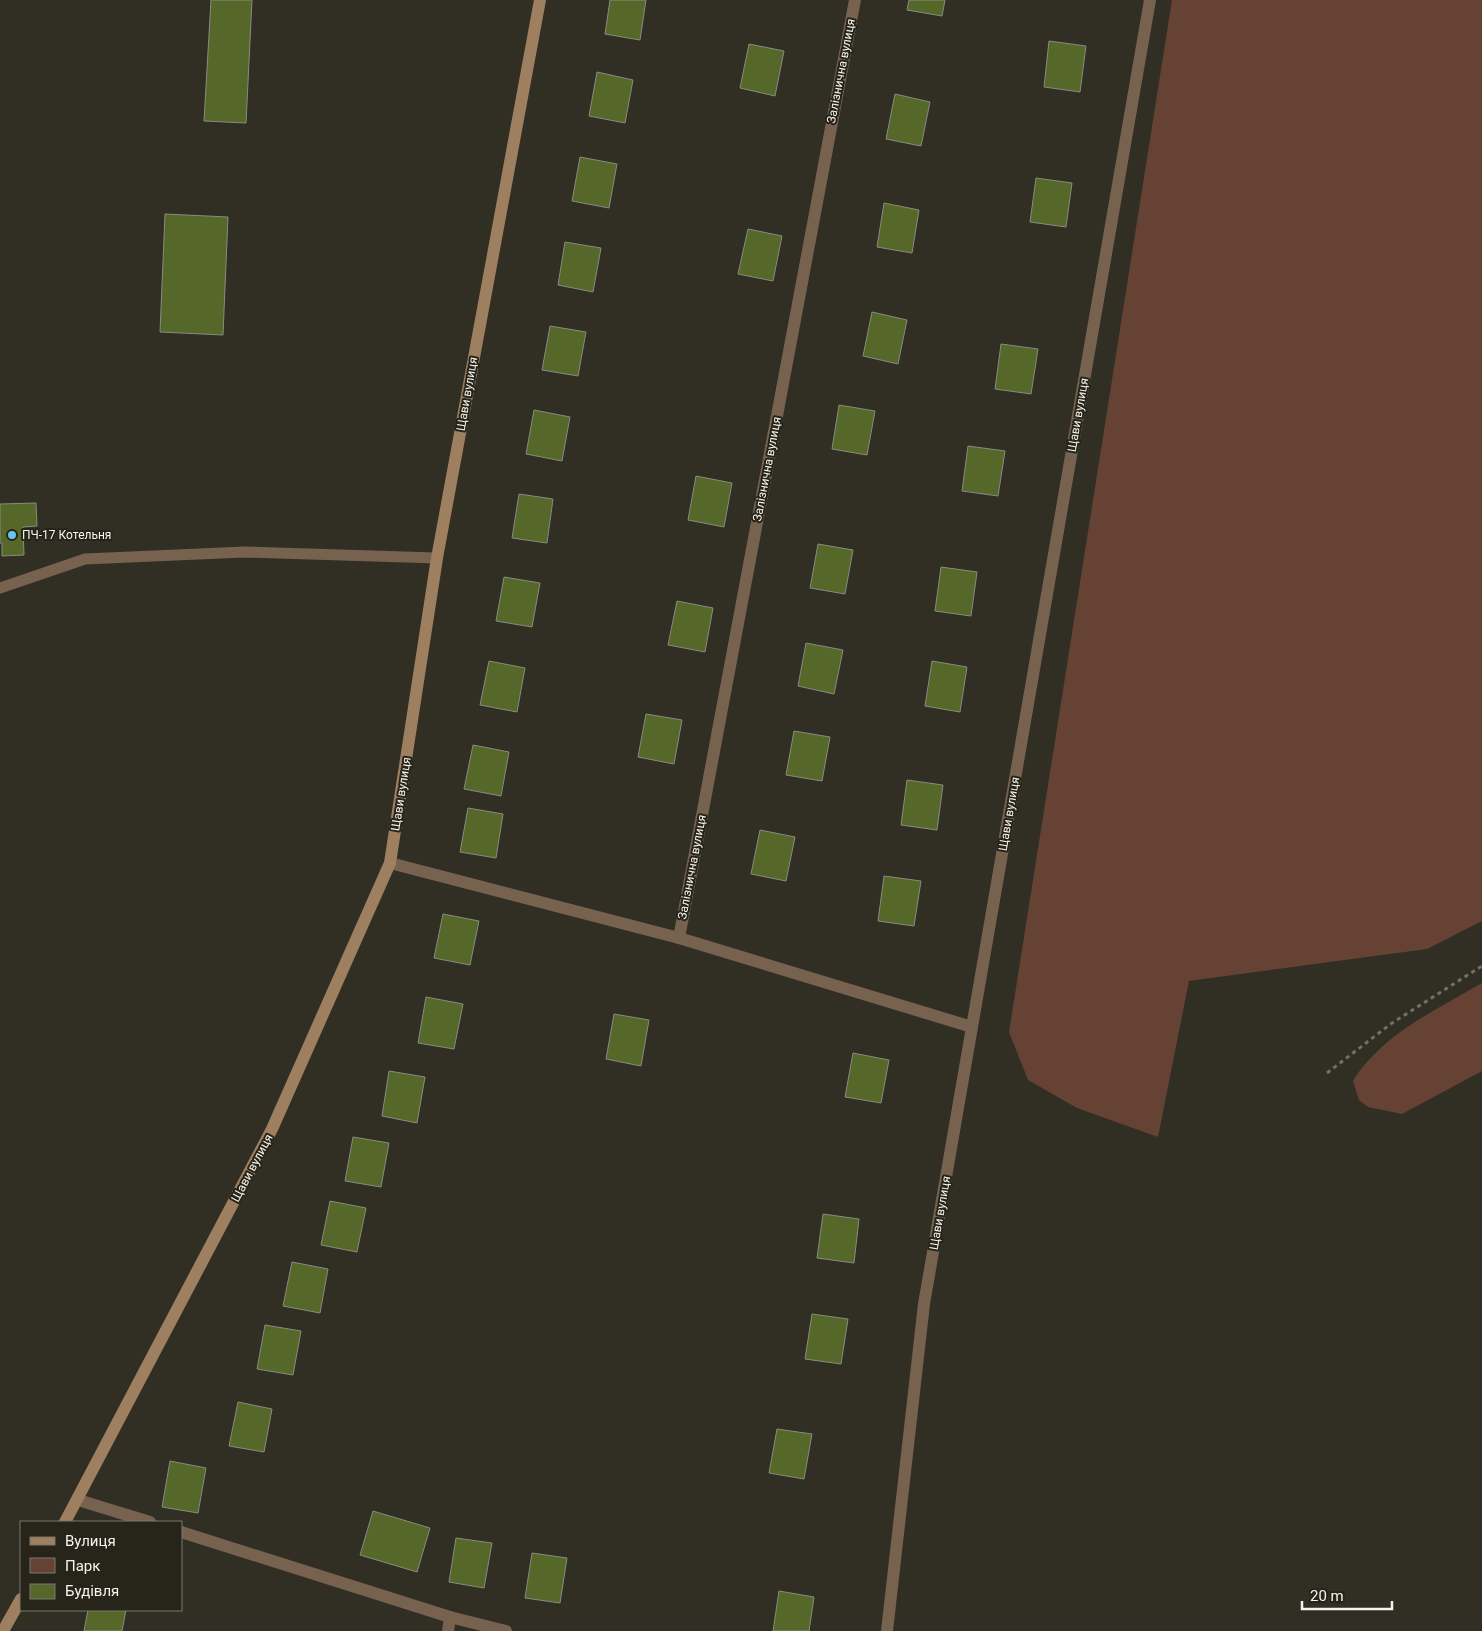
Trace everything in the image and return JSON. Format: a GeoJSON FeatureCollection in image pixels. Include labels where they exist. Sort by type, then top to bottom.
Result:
{"type":"FeatureCollection","features":[{"type":"Feature","properties":{"kind":"main road","name":"Щави вулиця"},"geometry":{"type":"LineString","coordinates":[[66,1521],[272,1129],[390,863],[437,558],[540,0]]}},
{"type":"Feature","properties":{"kind":"main road"},"geometry":{"type":"LineString","coordinates":[[3,1631],[20,1600]]}},
{"type":"Feature","properties":{"kind":"street","name":"Залізнична вулиця"},"geometry":{"type":"LineString","coordinates":[[678,938],[854,0]]}},
{"type":"Feature","properties":{"kind":"street","name":"Щави вулиця"},"geometry":{"type":"LineString","coordinates":[[887,1631],[924,1304],[1150,0]]}},
{"type":"Feature","properties":{"kind":"street"},"geometry":{"type":"LineString","coordinates":[[390,863],[678,938],[972,1028]]}},
{"type":"Feature","properties":{"kind":"street"},"geometry":{"type":"LineString","coordinates":[[78,1500],[147,1521]]}},
{"type":"Feature","properties":{"kind":"street"},"geometry":{"type":"LineString","coordinates":[[182,1532],[450,1617],[506,1631]]}},
{"type":"Feature","properties":{"kind":"street"},"geometry":{"type":"LineString","coordinates":[[448,1631],[450,1617]]}},
{"type":"Feature","properties":{"kind":"lane"},"geometry":{"type":"LineString","coordinates":[[0,588],[85,559],[244,552],[437,558]]}},
{"type":"Feature","properties":{"kind":"path"},"geometry":{"type":"LineString","coordinates":[[1327,1073],[1392,1022],[1482,966]]}},
{"type":"Feature","properties":{"kind":"green space"},"geometry":{"type":"Polygon","coordinates":[[[1172,0],[1482,0],[1482,921],[1427,949],[1189,981],[1158,1137],[1077,1108],[1028,1080],[1009,1032],[1172,0]]]}},
{"type":"Feature","properties":{"kind":"green space"},"geometry":{"type":"Polygon","coordinates":[[[1482,983],[1482,1071],[1402,1114],[1368,1107],[1359,1100],[1353,1081],[1365,1064],[1379,1050],[1411,1024],[1482,983]]]}},
{"type":"Feature","properties":{"kind":"building"},"geometry":{"type":"Polygon","coordinates":[[[211,0],[252,0],[246,123],[204,121],[211,0]]]}},
{"type":"Feature","properties":{"kind":"building"},"geometry":{"type":"Polygon","coordinates":[[[610,0],[646,0],[640,40],[605,34],[610,0]]]}},
{"type":"Feature","properties":{"kind":"building"},"geometry":{"type":"Polygon","coordinates":[[[909,0],[945,0],[942,16],[907,10],[909,0]]]}},
{"type":"Feature","properties":{"kind":"building"},"geometry":{"type":"Polygon","coordinates":[[[1049,41],[1086,46],[1080,92],[1044,87],[1049,41]]]}},
{"type":"Feature","properties":{"kind":"building"},"geometry":{"type":"Polygon","coordinates":[[[749,44],[784,51],[775,96],[740,88],[749,44]]]}},
{"type":"Feature","properties":{"kind":"building"},"geometry":{"type":"Polygon","coordinates":[[[597,72],[633,80],[625,123],[589,116],[597,72]]]}},
{"type":"Feature","properties":{"kind":"building"},"geometry":{"type":"Polygon","coordinates":[[[895,94],[930,102],[921,146],[886,139],[895,94]]]}},
{"type":"Feature","properties":{"kind":"building"},"geometry":{"type":"Polygon","coordinates":[[[580,157],[617,164],[609,208],[572,201],[580,157]]]}},
{"type":"Feature","properties":{"kind":"building"},"geometry":{"type":"Polygon","coordinates":[[[1036,178],[1072,183],[1066,227],[1030,222],[1036,178]]]}},
{"type":"Feature","properties":{"kind":"building"},"geometry":{"type":"Polygon","coordinates":[[[884,203],[919,210],[912,253],[877,247],[884,203]]]}},
{"type":"Feature","properties":{"kind":"building"},"geometry":{"type":"Polygon","coordinates":[[[165,214],[228,217],[223,335],[160,332],[165,214]]]}},
{"type":"Feature","properties":{"kind":"building"},"geometry":{"type":"Polygon","coordinates":[[[748,229],[782,236],[773,281],[738,274],[748,229]]]}},
{"type":"Feature","properties":{"kind":"building"},"geometry":{"type":"Polygon","coordinates":[[[565,242],[601,248],[593,292],[558,285],[565,242]]]}},
{"type":"Feature","properties":{"kind":"building"},"geometry":{"type":"Polygon","coordinates":[[[872,312],[907,320],[898,364],[863,356],[872,312]]]}},
{"type":"Feature","properties":{"kind":"building"},"geometry":{"type":"Polygon","coordinates":[[[550,326],[586,332],[578,376],[542,370],[550,326]]]}},
{"type":"Feature","properties":{"kind":"building"},"geometry":{"type":"Polygon","coordinates":[[[1001,344],[1038,349],[1031,394],[995,389],[1001,344]]]}},
{"type":"Feature","properties":{"kind":"building"},"geometry":{"type":"Polygon","coordinates":[[[839,405],[875,411],[867,455],[832,449],[839,405]]]}},
{"type":"Feature","properties":{"kind":"building"},"geometry":{"type":"Polygon","coordinates":[[[534,410],[570,417],[562,461],[526,454],[534,410]]]}},
{"type":"Feature","properties":{"kind":"building"},"geometry":{"type":"Polygon","coordinates":[[[968,446],[1005,451],[998,496],[962,491],[968,446]]]}},
{"type":"Feature","properties":{"kind":"building"},"geometry":{"type":"Polygon","coordinates":[[[696,476],[732,483],[724,527],[688,520],[696,476]]]}},
{"type":"Feature","properties":{"kind":"building"},"geometry":{"type":"Polygon","coordinates":[[[519,494],[553,499],[547,543],[512,538],[519,494]]]}},
{"type":"Feature","properties":{"kind":"building","name":"ПЧ-17 Котельня"},"geometry":{"type":"Polygon","coordinates":[[[36,503],[37,526],[23,527],[24,555],[2,556],[0,504],[36,503]]]}},
{"type":"Feature","properties":{"kind":"building"},"geometry":{"type":"Polygon","coordinates":[[[818,544],[853,550],[845,594],[810,588],[818,544]]]}},
{"type":"Feature","properties":{"kind":"building"},"geometry":{"type":"Polygon","coordinates":[[[941,567],[977,572],[971,616],[935,611],[941,567]]]}},
{"type":"Feature","properties":{"kind":"building"},"geometry":{"type":"Polygon","coordinates":[[[504,577],[540,583],[532,627],[496,621],[504,577]]]}},
{"type":"Feature","properties":{"kind":"building"},"geometry":{"type":"Polygon","coordinates":[[[677,601],[713,608],[705,652],[668,645],[677,601]]]}},
{"type":"Feature","properties":{"kind":"building"},"geometry":{"type":"Polygon","coordinates":[[[806,643],[843,650],[834,694],[798,686],[806,643]]]}},
{"type":"Feature","properties":{"kind":"building"},"geometry":{"type":"Polygon","coordinates":[[[489,661],[525,668],[517,712],[480,705],[489,661]]]}},
{"type":"Feature","properties":{"kind":"building"},"geometry":{"type":"Polygon","coordinates":[[[932,661],[967,667],[960,712],[925,706],[932,661]]]}},
{"type":"Feature","properties":{"kind":"building"},"geometry":{"type":"Polygon","coordinates":[[[646,714],[682,720],[674,764],[638,757],[646,714]]]}},
{"type":"Feature","properties":{"kind":"building"},"geometry":{"type":"Polygon","coordinates":[[[794,731],[830,737],[822,781],[786,775],[794,731]]]}},
{"type":"Feature","properties":{"kind":"building"},"geometry":{"type":"Polygon","coordinates":[[[473,745],[509,752],[501,796],[464,789],[473,745]]]}},
{"type":"Feature","properties":{"kind":"building"},"geometry":{"type":"Polygon","coordinates":[[[907,780],[943,785],[937,830],[901,825],[907,780]]]}},
{"type":"Feature","properties":{"kind":"building"},"geometry":{"type":"Polygon","coordinates":[[[468,808],[503,814],[496,858],[460,852],[468,808]]]}},
{"type":"Feature","properties":{"kind":"building"},"geometry":{"type":"Polygon","coordinates":[[[760,830],[795,837],[786,881],[751,874],[760,830]]]}},
{"type":"Feature","properties":{"kind":"building"},"geometry":{"type":"Polygon","coordinates":[[[884,876],[921,881],[914,926],[878,921],[884,876]]]}},
{"type":"Feature","properties":{"kind":"building"},"geometry":{"type":"Polygon","coordinates":[[[443,914],[479,921],[470,965],[434,958],[443,914]]]}},
{"type":"Feature","properties":{"kind":"building"},"geometry":{"type":"Polygon","coordinates":[[[426,997],[463,1004],[454,1049],[418,1043],[426,997]]]}},
{"type":"Feature","properties":{"kind":"building"},"geometry":{"type":"Polygon","coordinates":[[[614,1014],[649,1020],[641,1066],[606,1059],[614,1014]]]}},
{"type":"Feature","properties":{"kind":"building"},"geometry":{"type":"Polygon","coordinates":[[[853,1053],[889,1060],[881,1103],[845,1097],[853,1053]]]}},
{"type":"Feature","properties":{"kind":"building"},"geometry":{"type":"Polygon","coordinates":[[[389,1071],[425,1077],[417,1123],[382,1116],[389,1071]]]}},
{"type":"Feature","properties":{"kind":"building"},"geometry":{"type":"Polygon","coordinates":[[[353,1137],[389,1143],[381,1187],[345,1181],[353,1137]]]}},
{"type":"Feature","properties":{"kind":"building"},"geometry":{"type":"Polygon","coordinates":[[[330,1201],[366,1208],[357,1252],[321,1245],[330,1201]]]}},
{"type":"Feature","properties":{"kind":"building"},"geometry":{"type":"Polygon","coordinates":[[[823,1214],[859,1219],[854,1263],[817,1258],[823,1214]]]}},
{"type":"Feature","properties":{"kind":"building"},"geometry":{"type":"Polygon","coordinates":[[[292,1262],[328,1269],[320,1313],[283,1306],[292,1262]]]}},
{"type":"Feature","properties":{"kind":"building"},"geometry":{"type":"Polygon","coordinates":[[[812,1314],[848,1319],[841,1364],[805,1359],[812,1314]]]}},
{"type":"Feature","properties":{"kind":"building"},"geometry":{"type":"Polygon","coordinates":[[[265,1325],[301,1331],[293,1375],[257,1369],[265,1325]]]}},
{"type":"Feature","properties":{"kind":"building"},"geometry":{"type":"Polygon","coordinates":[[[238,1402],[272,1409],[264,1452],[229,1446],[238,1402]]]}},
{"type":"Feature","properties":{"kind":"building"},"geometry":{"type":"Polygon","coordinates":[[[777,1429],[812,1434],[804,1479],[769,1473],[777,1429]]]}},
{"type":"Feature","properties":{"kind":"building"},"geometry":{"type":"Polygon","coordinates":[[[170,1461],[206,1468],[198,1513],[162,1507],[170,1461]]]}},
{"type":"Feature","properties":{"kind":"building"},"geometry":{"type":"Polygon","coordinates":[[[373,1511],[430,1528],[417,1572],[360,1555],[373,1511]]]}},
{"type":"Feature","properties":{"kind":"building"},"geometry":{"type":"Polygon","coordinates":[[[456,1538],[492,1543],[484,1588],[449,1582],[456,1538]]]}},
{"type":"Feature","properties":{"kind":"building"},"geometry":{"type":"Polygon","coordinates":[[[532,1553],[567,1558],[560,1603],[525,1598],[532,1553]]]}},
{"type":"Feature","properties":{"kind":"building"},"geometry":{"type":"Polygon","coordinates":[[[779,1591],[814,1597],[809,1631],[773,1631],[779,1591]]]}},
{"type":"Feature","properties":{"kind":"building"},"geometry":{"type":"Polygon","coordinates":[[[88,1611],[126,1611],[122,1631],[84,1631],[88,1611]]]}},
{"type":"Feature","properties":{"kind":"place","name":"ПЧ-17 Котельня"},"geometry":{"type":"Point","coordinates":[12,535]}}]}
